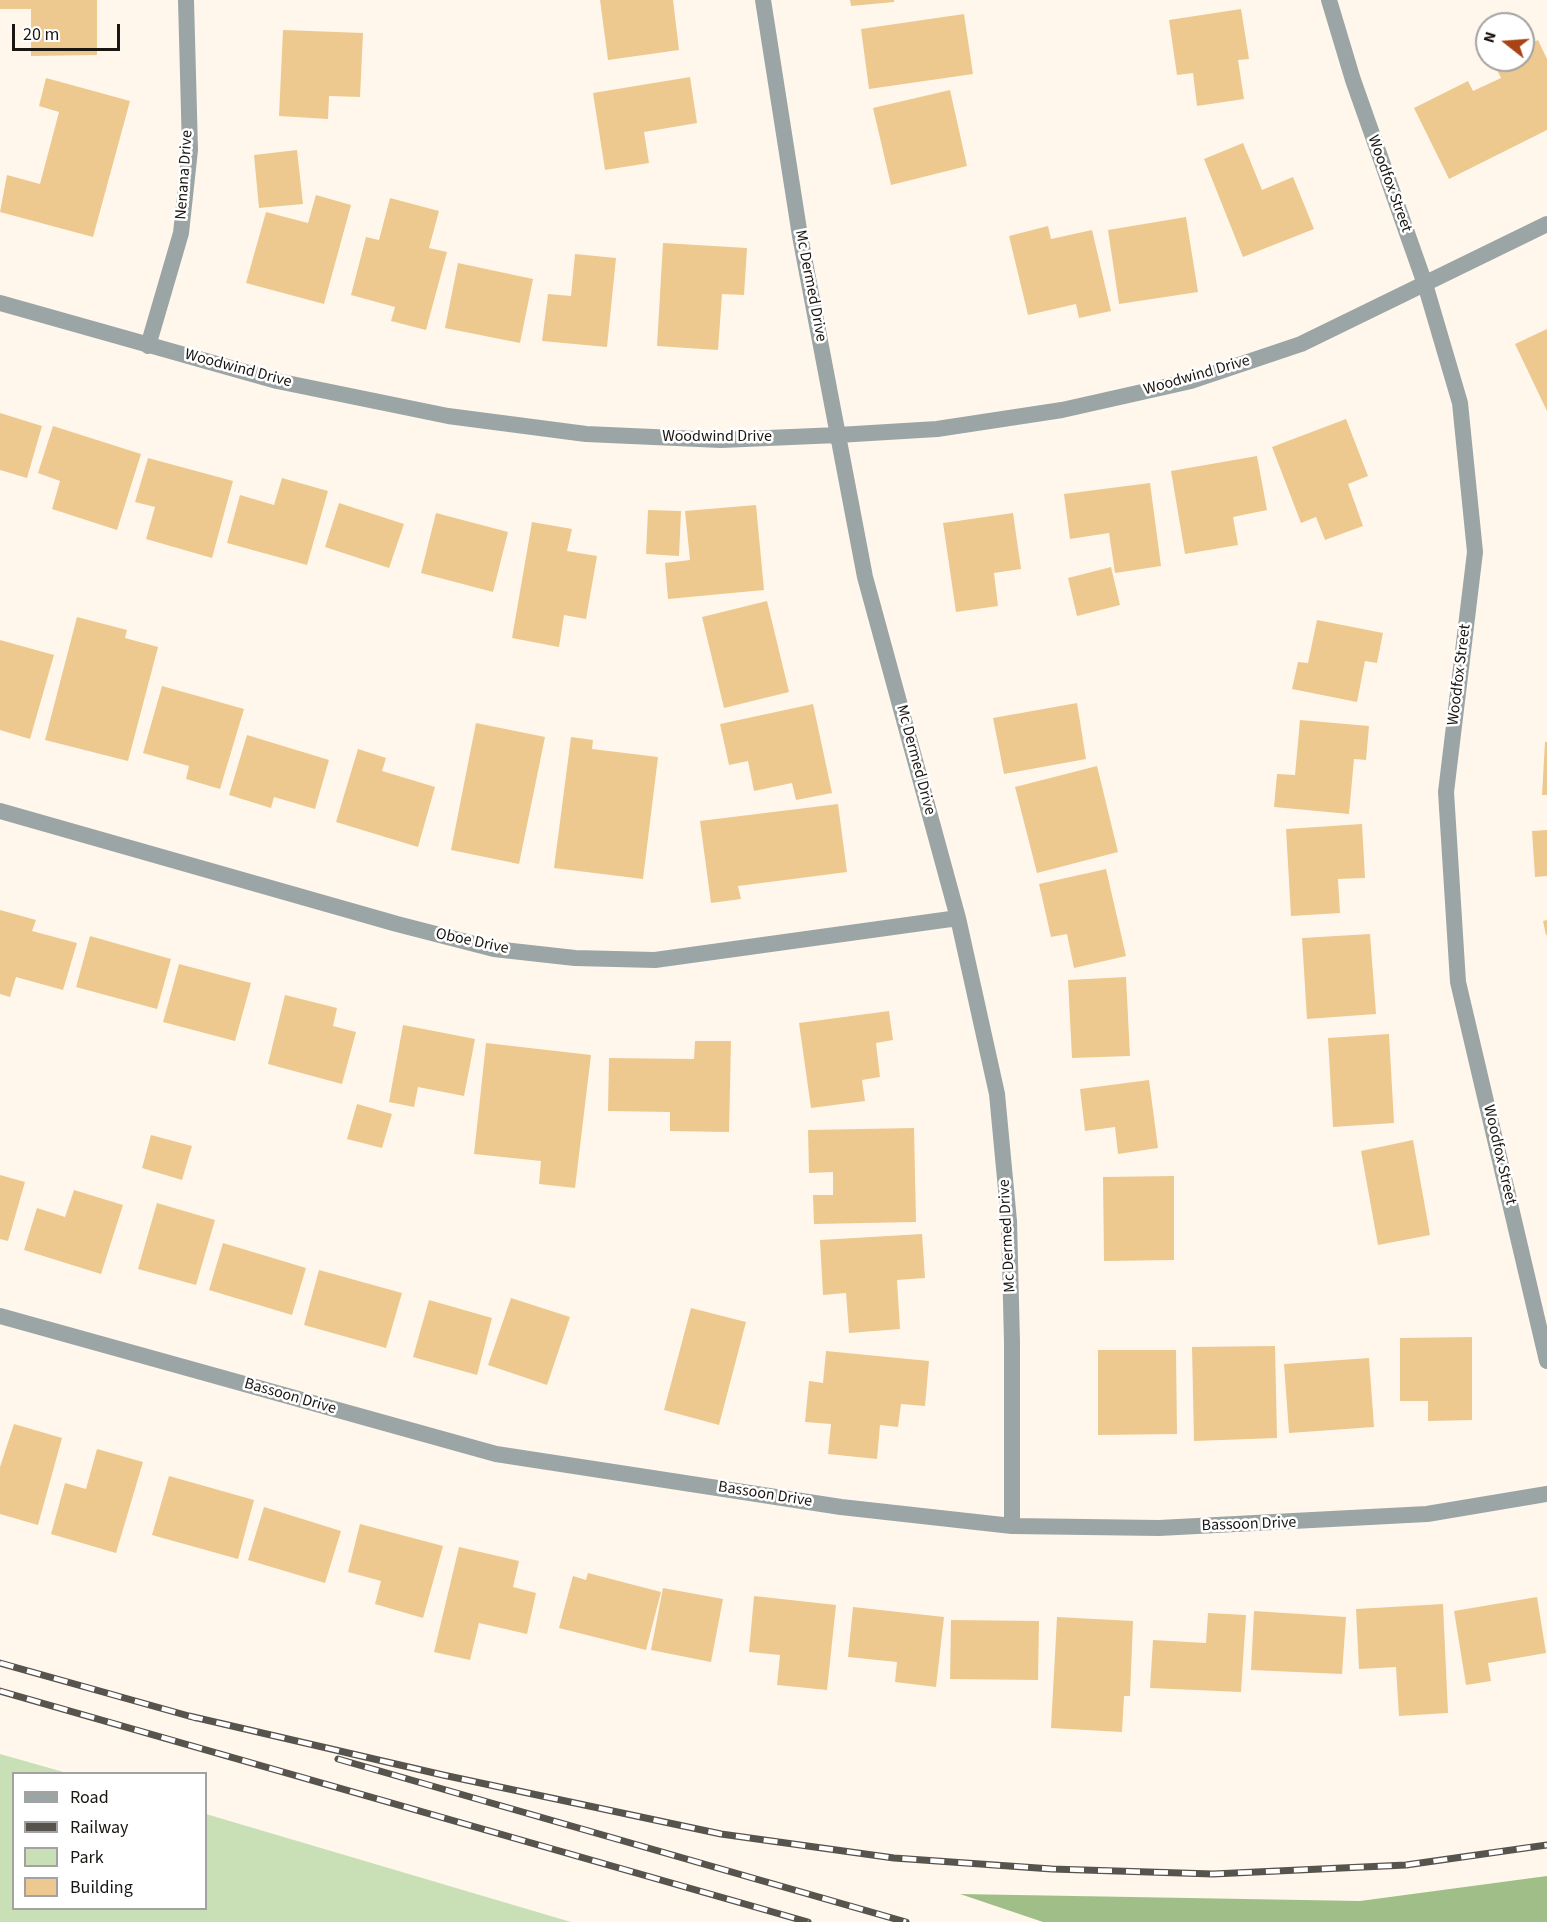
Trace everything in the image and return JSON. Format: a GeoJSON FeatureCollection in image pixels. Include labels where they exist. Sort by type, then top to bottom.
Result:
{"type":"FeatureCollection","features":[{"type":"Feature","properties":{"kind":"street","name":"Nenana Drive"},"geometry":{"type":"LineString","coordinates":[[148,346],[182,221],[190,150],[186,0]]}},
{"type":"Feature","properties":{"kind":"street","name":"Mc Dermed Drive"},"geometry":{"type":"LineString","coordinates":[[763,0],[800,236],[865,576],[958,918],[997,1094],[1009,1221],[1012,1342],[1012,1526]]}},
{"type":"Feature","properties":{"kind":"street","name":"Woodfox Street"},"geometry":{"type":"LineString","coordinates":[[1329,0],[1353,80],[1425,284],[1460,403],[1475,552],[1446,792],[1458,982],[1547,1361]]}},
{"type":"Feature","properties":{"kind":"street","name":"Woodwind Drive"},"geometry":{"type":"LineString","coordinates":[[0,303],[277,381],[436,413],[586,434],[721,440],[838,435],[937,429],[1062,410],[1191,381],[1300,344],[1547,224]]}},
{"type":"Feature","properties":{"kind":"street","name":"Oboe Drive"},"geometry":{"type":"LineString","coordinates":[[0,811],[397,924],[495,949],[575,958],[655,960],[958,918]]}},
{"type":"Feature","properties":{"kind":"street","name":"Bassoon Drive"},"geometry":{"type":"LineString","coordinates":[[0,1316],[496,1454],[842,1507],[1012,1526],[1159,1528],[1315,1522],[1427,1514],[1547,1494]]}},
{"type":"Feature","properties":{"kind":"green space"},"geometry":{"type":"Polygon","coordinates":[[[0,1754],[63,1772],[12,1772],[12,1910],[207,1910],[207,1814],[571,1922],[0,1922],[0,1754]]]}},
{"type":"Feature","properties":{"kind":"green space"},"geometry":{"type":"Polygon","coordinates":[[[1547,1876],[1547,1922],[1043,1922],[960,1894],[1360,1901],[1547,1876]]]}},
{"type":"Feature","properties":{"kind":"building"},"geometry":{"type":"Polygon","coordinates":[[[0,0],[97,0],[97,55],[31,56],[31,9],[0,9],[0,0]]]}},
{"type":"Feature","properties":{"kind":"building"},"geometry":{"type":"Polygon","coordinates":[[[600,0],[673,0],[679,50],[608,60],[600,0]]]}},
{"type":"Feature","properties":{"kind":"building"},"geometry":{"type":"Polygon","coordinates":[[[850,0],[894,0],[894,2],[851,6],[850,0]]]}},
{"type":"Feature","properties":{"kind":"building"},"geometry":{"type":"Polygon","coordinates":[[[1241,9],[1249,59],[1238,60],[1244,99],[1197,106],[1193,73],[1177,75],[1169,20],[1241,9]]]}},
{"type":"Feature","properties":{"kind":"building"},"geometry":{"type":"Polygon","coordinates":[[[964,14],[973,74],[869,89],[861,29],[964,14]]]}},
{"type":"Feature","properties":{"kind":"building"},"geometry":{"type":"Polygon","coordinates":[[[283,30],[363,33],[360,97],[329,96],[328,119],[279,116],[283,30]]]}},
{"type":"Feature","properties":{"kind":"building"},"geometry":{"type":"Polygon","coordinates":[[[1538,40],[1547,59],[1547,130],[1449,179],[1414,108],[1468,81],[1473,91],[1501,78],[1498,72],[1535,72],[1535,41],[1538,40]]]}},
{"type":"Feature","properties":{"kind":"building"},"geometry":{"type":"Polygon","coordinates":[[[690,77],[697,123],[644,132],[649,163],[605,170],[593,93],[690,77]]]}},
{"type":"Feature","properties":{"kind":"building"},"geometry":{"type":"Polygon","coordinates":[[[46,78],[130,101],[93,237],[0,212],[7,175],[40,184],[59,112],[39,106],[46,78]]]}},
{"type":"Feature","properties":{"kind":"building"},"geometry":{"type":"Polygon","coordinates":[[[950,90],[967,166],[891,185],[873,108],[950,90]]]}},
{"type":"Feature","properties":{"kind":"building"},"geometry":{"type":"Polygon","coordinates":[[[1243,143],[1262,190],[1293,177],[1314,229],[1243,257],[1204,159],[1243,143]]]}},
{"type":"Feature","properties":{"kind":"building"},"geometry":{"type":"Polygon","coordinates":[[[297,150],[303,204],[259,208],[254,155],[297,150]]]}},
{"type":"Feature","properties":{"kind":"building"},"geometry":{"type":"Polygon","coordinates":[[[316,195],[351,205],[324,304],[246,283],[266,212],[308,223],[316,195]]]}},
{"type":"Feature","properties":{"kind":"building"},"geometry":{"type":"Polygon","coordinates":[[[390,198],[439,211],[429,248],[447,252],[426,330],[391,321],[395,307],[351,295],[366,237],[379,240],[390,198]]]}},
{"type":"Feature","properties":{"kind":"building"},"geometry":{"type":"Polygon","coordinates":[[[1186,217],[1198,292],[1119,304],[1108,230],[1186,217]]]}},
{"type":"Feature","properties":{"kind":"building"},"geometry":{"type":"Polygon","coordinates":[[[1048,226],[1051,239],[1092,230],[1111,311],[1079,318],[1076,304],[1028,315],[1009,236],[1048,226]]]}},
{"type":"Feature","properties":{"kind":"building"},"geometry":{"type":"Polygon","coordinates":[[[663,243],[747,248],[744,295],[722,294],[718,350],[657,346],[663,243]]]}},
{"type":"Feature","properties":{"kind":"building"},"geometry":{"type":"Polygon","coordinates":[[[575,254],[616,258],[607,347],[542,341],[548,294],[571,296],[575,254]]]}},
{"type":"Feature","properties":{"kind":"building"},"geometry":{"type":"Polygon","coordinates":[[[458,263],[533,279],[520,343],[445,328],[458,263]]]}},
{"type":"Feature","properties":{"kind":"building"},"geometry":{"type":"Polygon","coordinates":[[[1547,329],[1547,411],[1515,344],[1547,329]]]}},
{"type":"Feature","properties":{"kind":"building"},"geometry":{"type":"Polygon","coordinates":[[[0,413],[42,426],[27,478],[0,470],[0,413]]]}},
{"type":"Feature","properties":{"kind":"building"},"geometry":{"type":"Polygon","coordinates":[[[1346,419],[1368,476],[1348,484],[1363,526],[1325,540],[1316,517],[1301,523],[1272,447],[1346,419]]]}},
{"type":"Feature","properties":{"kind":"building"},"geometry":{"type":"Polygon","coordinates":[[[53,426],[141,454],[117,530],[52,509],[60,481],[38,473],[53,426]]]}},
{"type":"Feature","properties":{"kind":"building"},"geometry":{"type":"Polygon","coordinates":[[[1257,456],[1267,510],[1233,517],[1238,545],[1185,554],[1171,471],[1257,456]]]}},
{"type":"Feature","properties":{"kind":"building"},"geometry":{"type":"Polygon","coordinates":[[[148,458],[233,481],[212,558],[146,539],[155,507],[135,502],[148,458]]]}},
{"type":"Feature","properties":{"kind":"building"},"geometry":{"type":"Polygon","coordinates":[[[282,478],[328,491],[307,565],[227,543],[240,495],[274,505],[282,478]]]}},
{"type":"Feature","properties":{"kind":"building"},"geometry":{"type":"Polygon","coordinates":[[[1150,483],[1161,566],[1115,573],[1109,533],[1070,539],[1064,494],[1150,483]]]}},
{"type":"Feature","properties":{"kind":"building"},"geometry":{"type":"Polygon","coordinates":[[[339,503],[404,524],[389,568],[325,547],[339,503]]]}},
{"type":"Feature","properties":{"kind":"building"},"geometry":{"type":"Polygon","coordinates":[[[756,505],[764,590],[668,599],[665,563],[690,560],[685,511],[756,505]]]}},
{"type":"Feature","properties":{"kind":"building"},"geometry":{"type":"Polygon","coordinates":[[[648,510],[681,511],[679,556],[646,554],[648,510]]]}},
{"type":"Feature","properties":{"kind":"building"},"geometry":{"type":"Polygon","coordinates":[[[436,513],[508,532],[493,592],[421,573],[436,513]]]}},
{"type":"Feature","properties":{"kind":"building"},"geometry":{"type":"Polygon","coordinates":[[[1013,513],[1021,569],[994,573],[998,606],[956,612],[943,523],[1013,513]]]}},
{"type":"Feature","properties":{"kind":"building"},"geometry":{"type":"Polygon","coordinates":[[[532,522],[572,529],[567,551],[597,556],[586,619],[564,615],[559,647],[512,638],[532,522]]]}},
{"type":"Feature","properties":{"kind":"building"},"geometry":{"type":"Polygon","coordinates":[[[1111,567],[1120,605],[1077,616],[1068,578],[1111,567]]]}},
{"type":"Feature","properties":{"kind":"building"},"geometry":{"type":"Polygon","coordinates":[[[767,601],[789,692],[724,708],[702,617],[767,601]]]}},
{"type":"Feature","properties":{"kind":"building"},"geometry":{"type":"Polygon","coordinates":[[[77,617],[127,630],[125,638],[158,647],[128,761],[45,740],[77,617]]]}},
{"type":"Feature","properties":{"kind":"building"},"geometry":{"type":"Polygon","coordinates":[[[1317,620],[1383,633],[1377,663],[1365,661],[1357,702],[1292,689],[1298,662],[1308,663],[1317,620]]]}},
{"type":"Feature","properties":{"kind":"building"},"geometry":{"type":"Polygon","coordinates":[[[0,640],[54,655],[30,739],[0,730],[0,640]]]}},
{"type":"Feature","properties":{"kind":"building"},"geometry":{"type":"Polygon","coordinates":[[[162,686],[244,709],[220,789],[186,779],[189,766],[143,753],[162,686]]]}},
{"type":"Feature","properties":{"kind":"building"},"geometry":{"type":"Polygon","coordinates":[[[1077,703],[1086,759],[1004,774],[993,718],[1077,703]]]}},
{"type":"Feature","properties":{"kind":"building"},"geometry":{"type":"Polygon","coordinates":[[[813,704],[832,793],[796,800],[792,783],[754,791],[748,761],[729,765],[720,724],[813,704]]]}},
{"type":"Feature","properties":{"kind":"building"},"geometry":{"type":"Polygon","coordinates":[[[1300,720],[1369,726],[1366,760],[1354,759],[1349,814],[1274,807],[1277,774],[1295,775],[1300,720]]]}},
{"type":"Feature","properties":{"kind":"building"},"geometry":{"type":"Polygon","coordinates":[[[476,723],[545,737],[519,864],[451,850],[476,723]]]}},
{"type":"Feature","properties":{"kind":"building"},"geometry":{"type":"Polygon","coordinates":[[[247,735],[329,760],[315,809],[274,797],[271,808],[229,795],[247,735]]]}},
{"type":"Feature","properties":{"kind":"building"},"geometry":{"type":"Polygon","coordinates":[[[571,737],[593,740],[592,749],[658,757],[643,879],[554,868],[571,737]]]}},
{"type":"Feature","properties":{"kind":"building"},"geometry":{"type":"Polygon","coordinates":[[[1545,742],[1547,742],[1547,795],[1542,795],[1545,742]]]}},
{"type":"Feature","properties":{"kind":"building"},"geometry":{"type":"Polygon","coordinates":[[[358,749],[386,758],[382,771],[435,787],[418,847],[336,822],[358,749]]]}},
{"type":"Feature","properties":{"kind":"building"},"geometry":{"type":"Polygon","coordinates":[[[1097,766],[1118,852],[1037,873],[1015,787],[1097,766]]]}},
{"type":"Feature","properties":{"kind":"building"},"geometry":{"type":"Polygon","coordinates":[[[838,804],[847,872],[738,886],[741,899],[711,903],[700,821],[838,804]]]}},
{"type":"Feature","properties":{"kind":"building"},"geometry":{"type":"Polygon","coordinates":[[[1362,824],[1365,878],[1338,879],[1340,913],[1291,916],[1286,829],[1362,824]]]}},
{"type":"Feature","properties":{"kind":"building"},"geometry":{"type":"Polygon","coordinates":[[[1547,830],[1547,876],[1535,877],[1532,831],[1547,830]]]}},
{"type":"Feature","properties":{"kind":"building"},"geometry":{"type":"Polygon","coordinates":[[[1106,869],[1126,956],[1074,968],[1067,934],[1051,937],[1039,884],[1106,869]]]}},
{"type":"Feature","properties":{"kind":"building"},"geometry":{"type":"Polygon","coordinates":[[[0,910],[36,920],[32,931],[77,943],[63,990],[16,977],[10,997],[0,994],[0,910]]]}},
{"type":"Feature","properties":{"kind":"building"},"geometry":{"type":"Polygon","coordinates":[[[1547,920],[1547,935],[1546,935],[1543,921],[1547,920]]]}},
{"type":"Feature","properties":{"kind":"building"},"geometry":{"type":"Polygon","coordinates":[[[1370,934],[1376,1014],[1307,1019],[1302,938],[1370,934]]]}},
{"type":"Feature","properties":{"kind":"building"},"geometry":{"type":"Polygon","coordinates":[[[90,936],[171,959],[157,1009],[76,987],[90,936]]]}},
{"type":"Feature","properties":{"kind":"building"},"geometry":{"type":"Polygon","coordinates":[[[179,964],[251,983],[235,1041],[163,1022],[179,964]]]}},
{"type":"Feature","properties":{"kind":"building"},"geometry":{"type":"Polygon","coordinates":[[[1126,977],[1130,1056],[1072,1058],[1068,980],[1126,977]]]}},
{"type":"Feature","properties":{"kind":"building"},"geometry":{"type":"Polygon","coordinates":[[[285,995],[337,1008],[333,1026],[356,1032],[342,1084],[268,1064],[285,995]]]}},
{"type":"Feature","properties":{"kind":"building"},"geometry":{"type":"Polygon","coordinates":[[[889,1011],[893,1040],[876,1043],[880,1077],[862,1080],[865,1101],[811,1108],[799,1023],[889,1011]]]}},
{"type":"Feature","properties":{"kind":"building"},"geometry":{"type":"Polygon","coordinates":[[[403,1025],[475,1039],[464,1096],[418,1087],[414,1107],[389,1102],[403,1025]]]}},
{"type":"Feature","properties":{"kind":"building"},"geometry":{"type":"Polygon","coordinates":[[[1389,1034],[1394,1123],[1333,1127],[1328,1038],[1389,1034]]]}},
{"type":"Feature","properties":{"kind":"building"},"geometry":{"type":"Polygon","coordinates":[[[695,1041],[731,1041],[729,1132],[670,1131],[670,1112],[608,1111],[609,1058],[694,1059],[695,1041]]]}},
{"type":"Feature","properties":{"kind":"building"},"geometry":{"type":"Polygon","coordinates":[[[486,1043],[591,1055],[575,1188],[539,1184],[541,1161],[474,1154],[486,1043]]]}},
{"type":"Feature","properties":{"kind":"building"},"geometry":{"type":"Polygon","coordinates":[[[1149,1080],[1158,1148],[1118,1154],[1115,1127],[1085,1131],[1080,1089],[1149,1080]]]}},
{"type":"Feature","properties":{"kind":"building"},"geometry":{"type":"Polygon","coordinates":[[[357,1104],[392,1114],[382,1148],[347,1139],[357,1104]]]}},
{"type":"Feature","properties":{"kind":"building"},"geometry":{"type":"Polygon","coordinates":[[[914,1128],[916,1222],[814,1224],[813,1195],[833,1195],[833,1172],[809,1173],[808,1130],[914,1128]]]}},
{"type":"Feature","properties":{"kind":"building"},"geometry":{"type":"Polygon","coordinates":[[[151,1135],[192,1146],[182,1180],[142,1168],[151,1135]]]}},
{"type":"Feature","properties":{"kind":"building"},"geometry":{"type":"Polygon","coordinates":[[[1413,1140],[1430,1235],[1378,1245],[1361,1151],[1413,1140]]]}},
{"type":"Feature","properties":{"kind":"building"},"geometry":{"type":"Polygon","coordinates":[[[0,1175],[25,1182],[8,1241],[0,1239],[0,1175]]]}},
{"type":"Feature","properties":{"kind":"building"},"geometry":{"type":"Polygon","coordinates":[[[1174,1176],[1174,1260],[1104,1261],[1103,1177],[1174,1176]]]}},
{"type":"Feature","properties":{"kind":"building"},"geometry":{"type":"Polygon","coordinates":[[[74,1190],[123,1205],[101,1274],[24,1250],[37,1208],[65,1217],[74,1190]]]}},
{"type":"Feature","properties":{"kind":"building"},"geometry":{"type":"Polygon","coordinates":[[[157,1203],[215,1220],[196,1285],[138,1269],[157,1203]]]}},
{"type":"Feature","properties":{"kind":"building"},"geometry":{"type":"Polygon","coordinates":[[[922,1234],[925,1278],[897,1280],[900,1329],[849,1333],[846,1293],[823,1295],[820,1240],[922,1234]]]}},
{"type":"Feature","properties":{"kind":"building"},"geometry":{"type":"Polygon","coordinates":[[[223,1243],[306,1268],[292,1315],[209,1290],[223,1243]]]}},
{"type":"Feature","properties":{"kind":"building"},"geometry":{"type":"Polygon","coordinates":[[[319,1270],[402,1293],[386,1348],[304,1325],[319,1270]]]}},
{"type":"Feature","properties":{"kind":"building"},"geometry":{"type":"Polygon","coordinates":[[[511,1298],[570,1317],[547,1385],[488,1365],[511,1298]]]}},
{"type":"Feature","properties":{"kind":"building"},"geometry":{"type":"Polygon","coordinates":[[[429,1300],[492,1318],[477,1375],[413,1357],[429,1300]]]}},
{"type":"Feature","properties":{"kind":"building"},"geometry":{"type":"Polygon","coordinates":[[[691,1308],[746,1322],[719,1425],[664,1410],[691,1308]]]}},
{"type":"Feature","properties":{"kind":"building"},"geometry":{"type":"Polygon","coordinates":[[[1472,1337],[1472,1420],[1428,1421],[1428,1401],[1400,1401],[1400,1338],[1472,1337]]]}},
{"type":"Feature","properties":{"kind":"building"},"geometry":{"type":"Polygon","coordinates":[[[1275,1346],[1277,1438],[1194,1441],[1192,1347],[1275,1346]]]}},
{"type":"Feature","properties":{"kind":"building"},"geometry":{"type":"Polygon","coordinates":[[[1098,1350],[1176,1350],[1177,1434],[1098,1435],[1098,1350]]]}},
{"type":"Feature","properties":{"kind":"building"},"geometry":{"type":"Polygon","coordinates":[[[826,1351],[929,1361],[925,1406],[901,1404],[898,1427],[880,1425],[877,1459],[828,1454],[831,1424],[805,1422],[809,1381],[823,1383],[826,1351]]]}},
{"type":"Feature","properties":{"kind":"building"},"geometry":{"type":"Polygon","coordinates":[[[1369,1358],[1374,1427],[1289,1433],[1284,1364],[1369,1358]]]}},
{"type":"Feature","properties":{"kind":"building"},"geometry":{"type":"Polygon","coordinates":[[[14,1424],[62,1438],[38,1525],[0,1514],[0,1467],[14,1424]]]}},
{"type":"Feature","properties":{"kind":"building"},"geometry":{"type":"Polygon","coordinates":[[[97,1449],[143,1462],[116,1553],[51,1534],[65,1483],[86,1489],[97,1449]]]}},
{"type":"Feature","properties":{"kind":"building"},"geometry":{"type":"Polygon","coordinates":[[[169,1476],[254,1500],[238,1559],[152,1535],[169,1476]]]}},
{"type":"Feature","properties":{"kind":"building"},"geometry":{"type":"Polygon","coordinates":[[[264,1507],[341,1531],[325,1583],[248,1560],[264,1507]]]}},
{"type":"Feature","properties":{"kind":"building"},"geometry":{"type":"Polygon","coordinates":[[[360,1524],[443,1546],[423,1618],[375,1604],[381,1581],[348,1572],[360,1524]]]}},
{"type":"Feature","properties":{"kind":"building"},"geometry":{"type":"Polygon","coordinates":[[[459,1547],[519,1561],[513,1587],[536,1593],[527,1634],[479,1623],[470,1660],[434,1652],[459,1547]]]}},
{"type":"Feature","properties":{"kind":"building"},"geometry":{"type":"Polygon","coordinates":[[[588,1573],[661,1592],[646,1650],[559,1628],[573,1576],[586,1580],[588,1573]]]}},
{"type":"Feature","properties":{"kind":"building"},"geometry":{"type":"Polygon","coordinates":[[[663,1588],[723,1599],[711,1662],[651,1650],[663,1588]]]}},
{"type":"Feature","properties":{"kind":"building"},"geometry":{"type":"Polygon","coordinates":[[[754,1596],[836,1605],[827,1690],[777,1685],[780,1655],[749,1652],[754,1596]]]}},
{"type":"Feature","properties":{"kind":"building"},"geometry":{"type":"Polygon","coordinates":[[[1537,1597],[1546,1653],[1488,1663],[1491,1681],[1466,1685],[1454,1611],[1537,1597]]]}},
{"type":"Feature","properties":{"kind":"building"},"geometry":{"type":"Polygon","coordinates":[[[1443,1604],[1448,1713],[1399,1716],[1396,1667],[1359,1669],[1356,1609],[1443,1604]]]}},
{"type":"Feature","properties":{"kind":"building"},"geometry":{"type":"Polygon","coordinates":[[[853,1607],[944,1617],[936,1687],[895,1682],[897,1662],[848,1657],[853,1607]]]}},
{"type":"Feature","properties":{"kind":"building"},"geometry":{"type":"Polygon","coordinates":[[[1254,1611],[1346,1617],[1342,1674],[1251,1670],[1254,1611]]]}},
{"type":"Feature","properties":{"kind":"building"},"geometry":{"type":"Polygon","coordinates":[[[1208,1613],[1246,1615],[1241,1692],[1150,1688],[1153,1640],[1206,1643],[1208,1613]]]}},
{"type":"Feature","properties":{"kind":"building"},"geometry":{"type":"Polygon","coordinates":[[[1057,1617],[1133,1621],[1130,1696],[1124,1696],[1122,1732],[1051,1728],[1057,1617]]]}},
{"type":"Feature","properties":{"kind":"building"},"geometry":{"type":"Polygon","coordinates":[[[951,1620],[1039,1621],[1038,1680],[950,1679],[951,1620]]]}},
{"type":"Feature","properties":{"kind":"railway"},"geometry":{"type":"LineString","coordinates":[[0,1663],[196,1718]]}},
{"type":"Feature","properties":{"kind":"railway"},"geometry":{"type":"LineString","coordinates":[[0,1691],[808,1922]]}},
{"type":"Feature","properties":{"kind":"railway"},"geometry":{"type":"LineString","coordinates":[[189,1716],[443,1775],[721,1834],[894,1858],[1052,1869],[1213,1874],[1406,1865],[1547,1845]]}},
{"type":"Feature","properties":{"kind":"railway"},"geometry":{"type":"LineString","coordinates":[[338,1759],[906,1922]]}}]}
